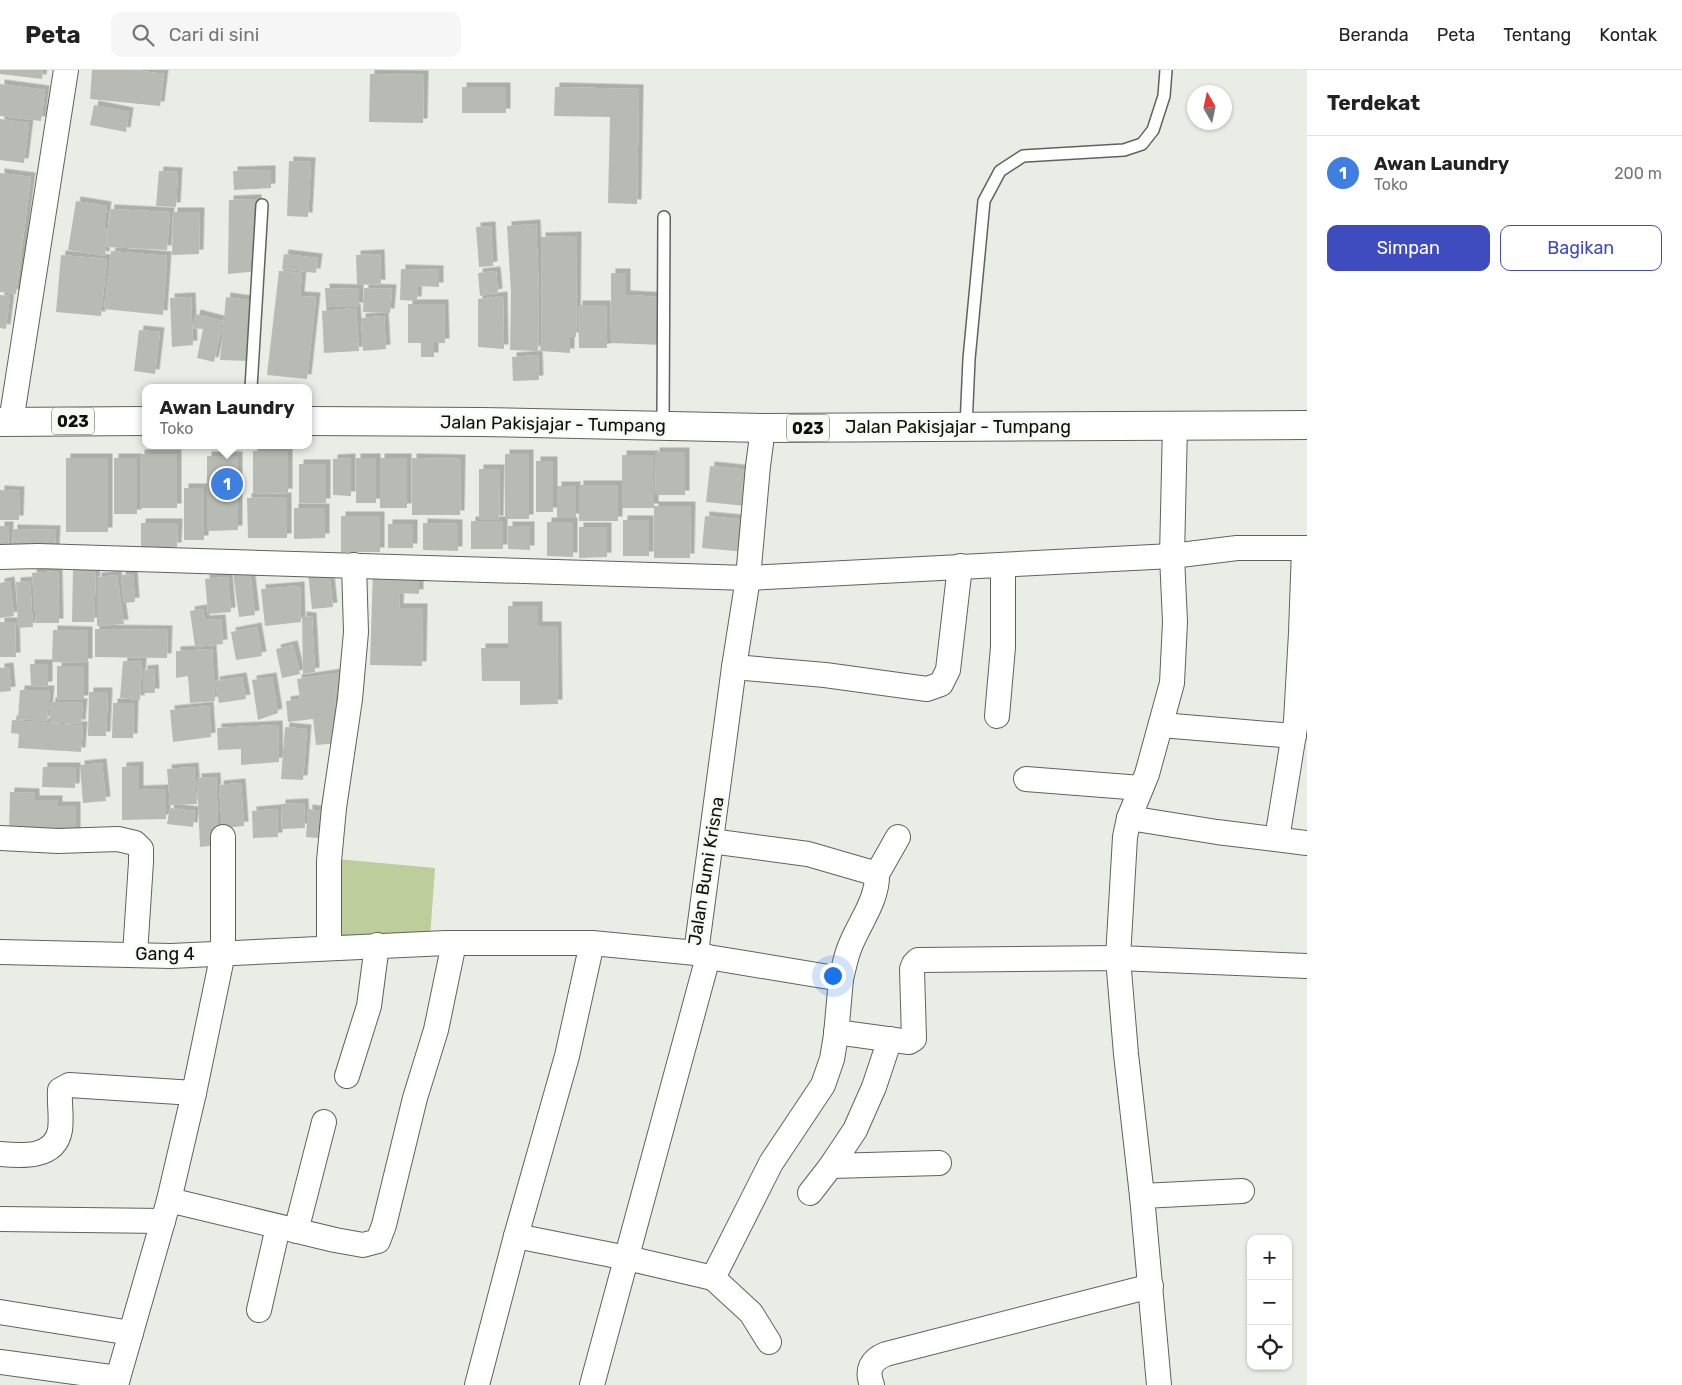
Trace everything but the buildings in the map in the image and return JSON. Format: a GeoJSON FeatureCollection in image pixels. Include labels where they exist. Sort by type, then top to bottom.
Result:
{"type":"FeatureCollection","features":[{"type":"Feature","properties":{"kind":"main road","name":"023"},"geometry":{"type":"LineString","coordinates":[[6,422],[142,421]]}},
{"type":"Feature","properties":{"kind":"main road","name":"Jalan Pakisjajar - Tumpang"},"geometry":{"type":"LineString","coordinates":[[312,421],[763,428],[1307,425]]}},
{"type":"Feature","properties":{"kind":"street"},"geometry":{"type":"LineString","coordinates":[[6,422],[66,70]]}},
{"type":"Feature","properties":{"kind":"street"},"geometry":{"type":"LineString","coordinates":[[1159,1385],[1118,958],[1125,837],[1129,818],[1147,774],[1172,683],[1175,425]]}},
{"type":"Feature","properties":{"kind":"street","name":"Jalan Bumi Krisna"},"geometry":{"type":"LineString","coordinates":[[329,948],[454,943],[592,943],[702,955],[712,842],[734,667],[748,578],[763,428]]}},
{"type":"Feature","properties":{"kind":"street"},"geometry":{"type":"LineString","coordinates":[[0,557],[38,556],[748,578],[1172,556],[1237,548],[1305,549],[1299,726],[1277,839]]}},
{"type":"Feature","properties":{"kind":"street"},"geometry":{"type":"LineString","coordinates":[[329,948],[329,861],[334,808],[350,699],[356,632],[354,565]]}},
{"type":"Feature","properties":{"kind":"street"},"geometry":{"type":"LineString","coordinates":[[997,716],[1003,647],[1003,565]]}},
{"type":"Feature","properties":{"kind":"street"},"geometry":{"type":"LineString","coordinates":[[734,667],[825,675],[927,689],[941,684],[948,670],[960,566]]}},
{"type":"Feature","properties":{"kind":"street"},"geometry":{"type":"LineString","coordinates":[[1161,725],[1299,726]]}},
{"type":"Feature","properties":{"kind":"street"},"geometry":{"type":"LineString","coordinates":[[1026,779],[1141,788]]}},
{"type":"Feature","properties":{"kind":"street"},"geometry":{"type":"LineString","coordinates":[[1129,818],[1217,832],[1307,843]]}},
{"type":"Feature","properties":{"kind":"street"},"geometry":{"type":"LineString","coordinates":[[713,1278],[772,1163],[823,1085],[832,1059],[841,979],[850,944],[873,895],[877,874],[898,837]]}},
{"type":"Feature","properties":{"kind":"street"},"geometry":{"type":"LineString","coordinates":[[0,838],[58,841],[118,839],[135,843],[141,849],[141,862],[135,954]]}},
{"type":"Feature","properties":{"kind":"street"},"geometry":{"type":"LineString","coordinates":[[0,1362],[117,1381],[166,1211],[194,1093],[223,953],[223,838]]}},
{"type":"Feature","properties":{"kind":"street"},"geometry":{"type":"LineString","coordinates":[[712,842],[808,854],[877,874]]}},
{"type":"Feature","properties":{"kind":"street"},"geometry":{"type":"LineString","coordinates":[[0,1220],[166,1211],[287,1229],[363,1245],[378,1241],[384,1225],[415,1098],[436,1030],[454,943]]}},
{"type":"Feature","properties":{"kind":"street"},"geometry":{"type":"LineString","coordinates":[[477,1385],[516,1236],[567,1056],[592,943]]}},
{"type":"Feature","properties":{"kind":"street"},"geometry":{"type":"LineString","coordinates":[[347,1076],[369,1006],[377,945]]}},
{"type":"Feature","properties":{"kind":"street","name":"Gang 4"},"geometry":{"type":"LineString","coordinates":[[0,952],[171,956],[329,948]]}},
{"type":"Feature","properties":{"kind":"street"},"geometry":{"type":"LineString","coordinates":[[592,1385],[627,1258],[702,955],[841,979]]}},
{"type":"Feature","properties":{"kind":"street"},"geometry":{"type":"LineString","coordinates":[[836,1032],[909,1042],[914,1039],[912,969],[918,960],[1118,958],[1307,966]]}},
{"type":"Feature","properties":{"kind":"street"},"geometry":{"type":"LineString","coordinates":[[810,1193],[855,1130],[874,1087],[890,1039]]}},
{"type":"Feature","properties":{"kind":"street"},"geometry":{"type":"LineString","coordinates":[[0,1154],[22,1156],[39,1154],[51,1146],[60,1130],[60,1090],[69,1085],[194,1093]]}},
{"type":"Feature","properties":{"kind":"street"},"geometry":{"type":"LineString","coordinates":[[259,1310],[324,1122]]}},
{"type":"Feature","properties":{"kind":"street"},"geometry":{"type":"LineString","coordinates":[[831,1166],[939,1163]]}},
{"type":"Feature","properties":{"kind":"street"},"geometry":{"type":"LineString","coordinates":[[1142,1196],[1242,1191]]}},
{"type":"Feature","properties":{"kind":"street"},"geometry":{"type":"LineString","coordinates":[[516,1236],[627,1258],[713,1278],[751,1313],[769,1342]]}},
{"type":"Feature","properties":{"kind":"street"},"geometry":{"type":"LineString","coordinates":[[872,1385],[869,1377],[870,1369],[873,1362],[879,1356],[1151,1286]]}},
{"type":"Feature","properties":{"kind":"street"},"geometry":{"type":"LineString","coordinates":[[0,1312],[131,1333]]}},
{"type":"Feature","properties":{"kind":"lane"},"geometry":{"type":"LineString","coordinates":[[966,427],[969,359],[984,201],[1000,171],[1023,156],[1124,150],[1142,144],[1153,130],[1164,96],[1166,70]]}},
{"type":"Feature","properties":{"kind":"lane"},"geometry":{"type":"LineString","coordinates":[[251,384],[262,205]]}},
{"type":"Feature","properties":{"kind":"lane"},"geometry":{"type":"LineString","coordinates":[[662,425],[664,217]]}},
{"type":"Feature","properties":{"kind":"green space"},"geometry":{"type":"Polygon","coordinates":[[[337,859],[435,868],[430,938],[336,936],[337,859]]]}},
{"type":"Feature","properties":{"kind":"place","name":"Awan Laundry"},"geometry":{"type":"Point","coordinates":[227,484]}}]}
